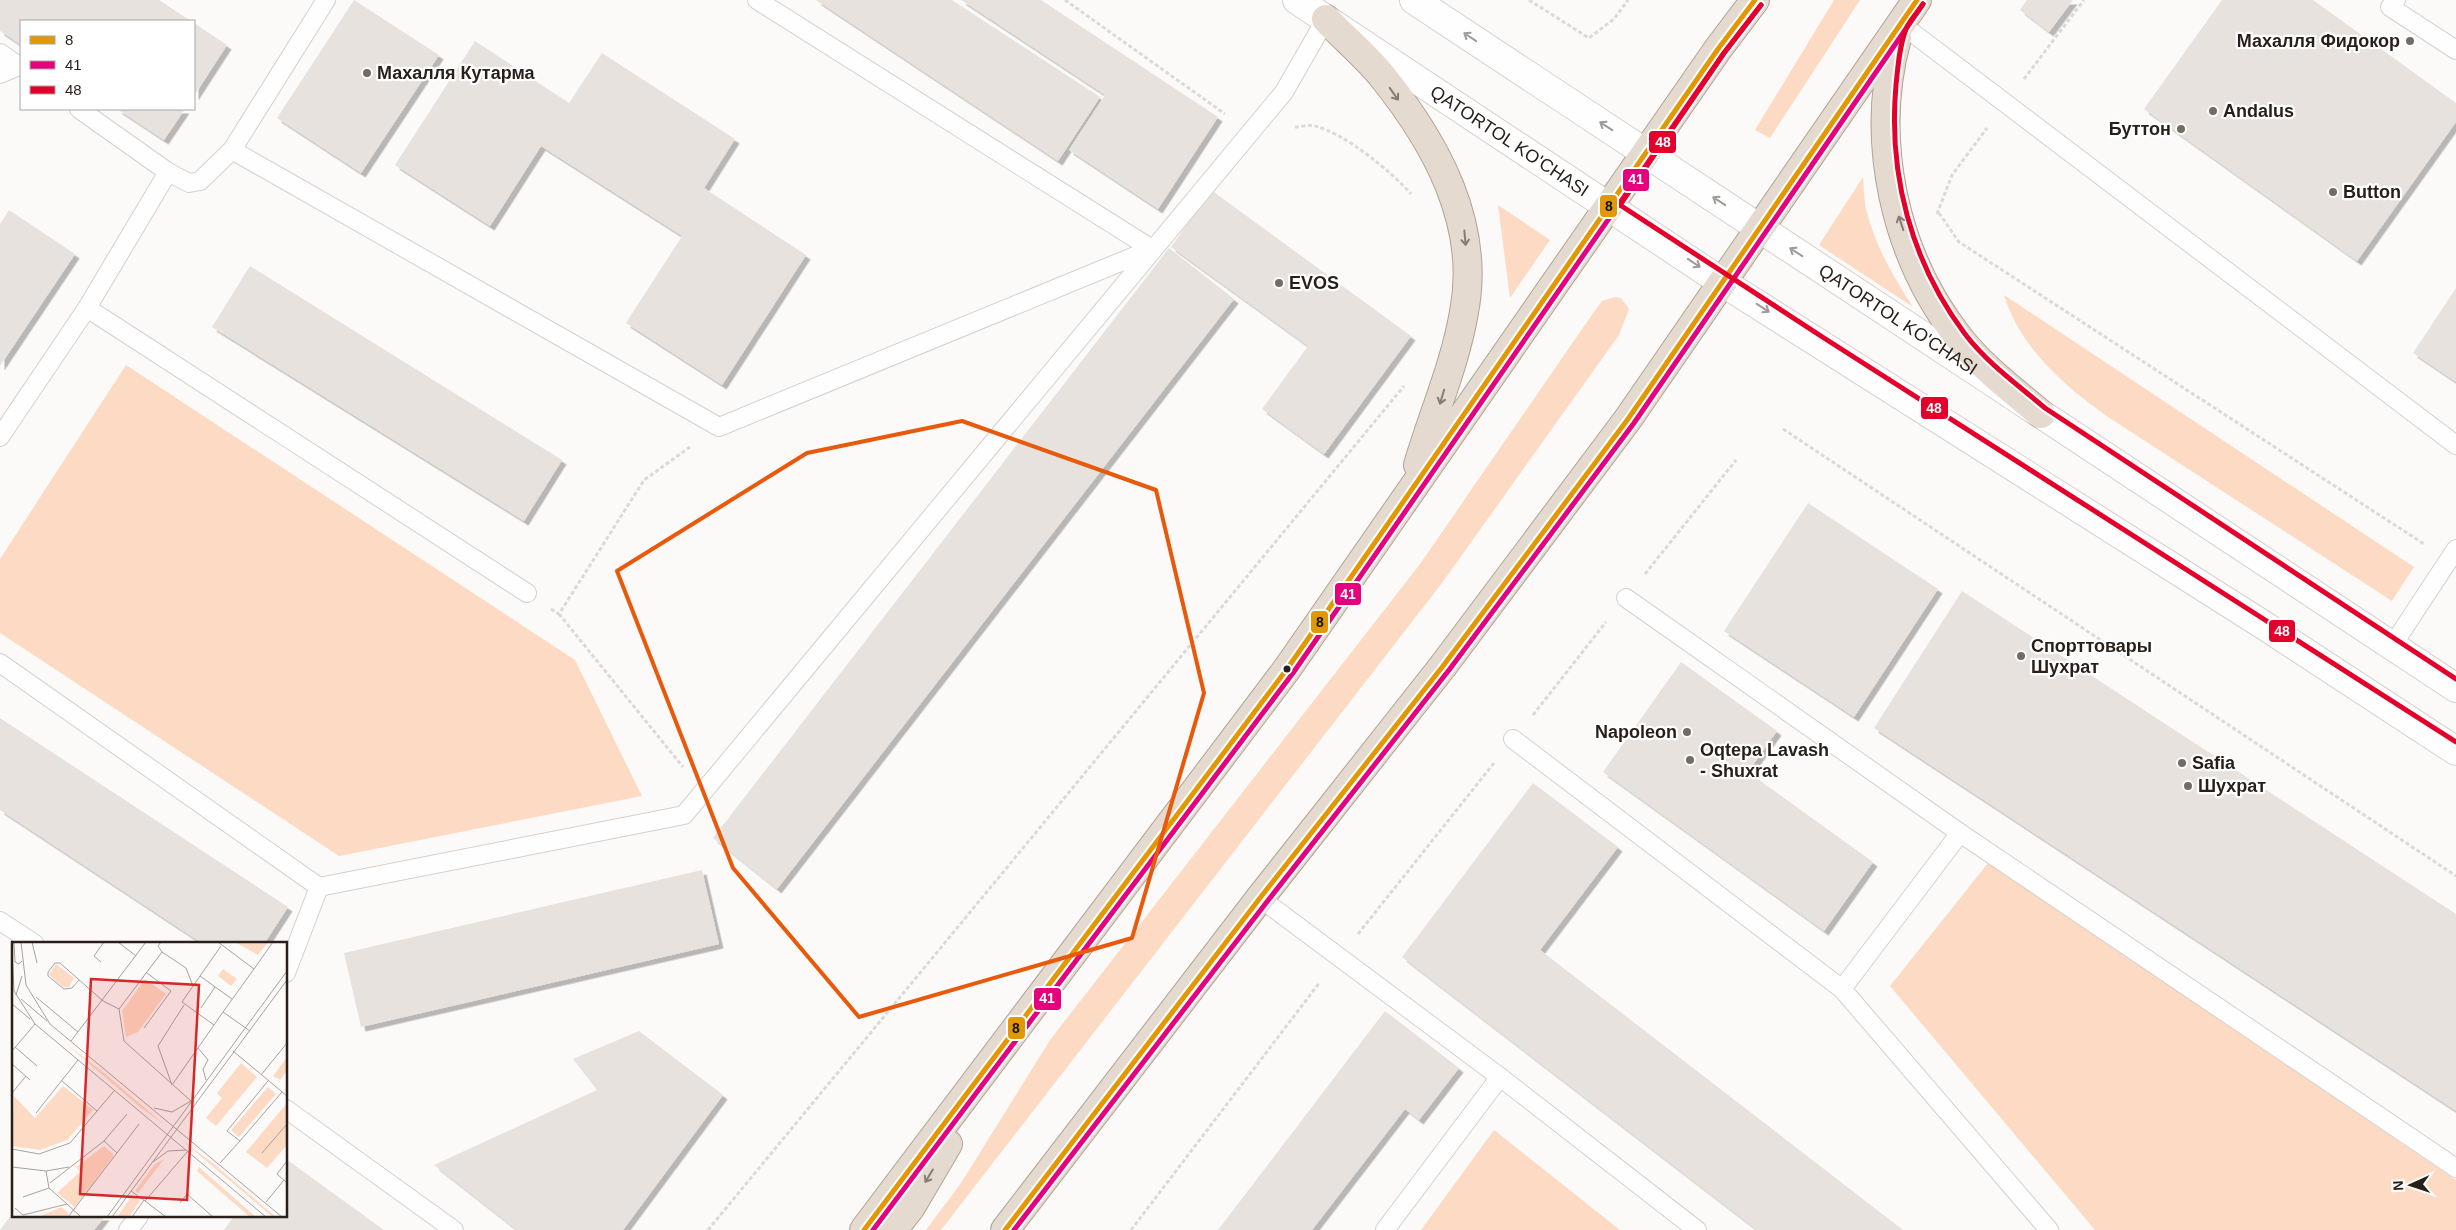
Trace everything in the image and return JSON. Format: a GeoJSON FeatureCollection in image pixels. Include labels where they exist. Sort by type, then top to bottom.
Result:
{"type":"FeatureCollection","features":[{"type":"Feature","properties":{"kind":"highway"},"geometry":{"type":"LineString","coordinates":[[864,1230],[1286,669],[1646,153],[1756,0]]}},
{"type":"Feature","properties":{"kind":"highway"},"geometry":{"type":"LineString","coordinates":[[1005,1230],[1260,898],[1443,666],[1616,435],[1917,0]]}},
{"type":"Feature","properties":{"kind":"highway"},"geometry":{"type":"LineString","coordinates":[[1326,19],[1382,76],[1426,139],[1456,198],[1465,231],[1467,265],[1465,311],[1440,403],[1411,490]]}},
{"type":"Feature","properties":{"kind":"highway"},"geometry":{"type":"LineString","coordinates":[[1900,24],[1892,54],[1888,86],[1885,146],[1895,203],[1902,228],[1932,297],[1960,340],[1997,378],[2041,414]]}},
{"type":"Feature","properties":{"kind":"highway"},"geometry":{"type":"LineString","coordinates":[[893,1230],[911,1206],[1016,1028]]}},
{"type":"Feature","properties":{"kind":"main road","name":"QATORTOL KO'CHASI"},"geometry":{"type":"LineString","coordinates":[[1296,0],[1722,282],[2265,626],[2456,750]]}},
{"type":"Feature","properties":{"kind":"main road","name":"QATORTOL KO'CHASI"},"geometry":{"type":"LineString","coordinates":[[1414,0],[2456,688]]}},
{"type":"Feature","properties":{"kind":"lane"},"geometry":{"type":"LineString","coordinates":[[80,110],[168,172],[189,183],[200,181],[232,150],[326,0]]}},
{"type":"Feature","properties":{"kind":"lane"},"geometry":{"type":"LineString","coordinates":[[757,0],[1152,249]]}},
{"type":"Feature","properties":{"kind":"lane"},"geometry":{"type":"LineString","coordinates":[[2396,0],[2390,7],[2456,50]]}},
{"type":"Feature","properties":{"kind":"lane"},"geometry":{"type":"LineString","coordinates":[[0,663],[318,887],[684,815],[1249,131],[1284,92],[1326,19]]}},
{"type":"Feature","properties":{"kind":"lane"},"geometry":{"type":"LineString","coordinates":[[1900,24],[2456,445]]}},
{"type":"Feature","properties":{"kind":"lane"},"geometry":{"type":"LineString","coordinates":[[0,53],[20,67]]}},
{"type":"Feature","properties":{"kind":"lane"},"geometry":{"type":"LineString","coordinates":[[0,74],[20,67]]}},
{"type":"Feature","properties":{"kind":"lane"},"geometry":{"type":"LineString","coordinates":[[232,150],[719,427],[1152,249]]}},
{"type":"Feature","properties":{"kind":"lane"},"geometry":{"type":"LineString","coordinates":[[0,437],[87,308],[168,172]]}},
{"type":"Feature","properties":{"kind":"lane"},"geometry":{"type":"LineString","coordinates":[[87,308],[527,593]]}},
{"type":"Feature","properties":{"kind":"lane"},"geometry":{"type":"LineString","coordinates":[[2392,646],[2453,555]]}},
{"type":"Feature","properties":{"kind":"lane"},"geometry":{"type":"LineString","coordinates":[[1626,598],[1960,834],[2456,1168]]}},
{"type":"Feature","properties":{"kind":"lane"},"geometry":{"type":"LineString","coordinates":[[1513,740],[1842,989],[2048,1230]]}},
{"type":"Feature","properties":{"kind":"lane"},"geometry":{"type":"LineString","coordinates":[[1842,989],[1960,834]]}},
{"type":"Feature","properties":{"kind":"lane"},"geometry":{"type":"LineString","coordinates":[[288,968],[318,887]]}},
{"type":"Feature","properties":{"kind":"lane"},"geometry":{"type":"LineString","coordinates":[[1260,898],[1500,1077],[1697,1230]]}},
{"type":"Feature","properties":{"kind":"lane"},"geometry":{"type":"LineString","coordinates":[[0,921],[32,942]]}},
{"type":"Feature","properties":{"kind":"lane"},"geometry":{"type":"LineString","coordinates":[[1385,1230],[1500,1077]]}},
{"type":"Feature","properties":{"kind":"lane"},"geometry":{"type":"LineString","coordinates":[[288,1110],[454,1230]]}},
{"type":"Feature","properties":{"kind":"lane"},"geometry":{"type":"LineString","coordinates":[[128,1230],[137,1218]]}},
{"type":"Feature","properties":{"kind":"path"},"geometry":{"type":"LineString","coordinates":[[1064,0],[1249,131],[1314,125],[1358,148],[1396,176],[1416,201]]}},
{"type":"Feature","properties":{"kind":"path"},"geometry":{"type":"LineString","coordinates":[[1529,0],[1588,38],[1614,18],[1628,0]]}},
{"type":"Feature","properties":{"kind":"path"},"geometry":{"type":"LineString","coordinates":[[1939,213],[1959,242],[2453,555]]}},
{"type":"Feature","properties":{"kind":"path"},"geometry":{"type":"LineString","coordinates":[[708,1230],[1407,382]]}},
{"type":"Feature","properties":{"kind":"path"},"geometry":{"type":"LineString","coordinates":[[559,614],[644,480],[719,427]]}},
{"type":"Feature","properties":{"kind":"path"},"geometry":{"type":"LineString","coordinates":[[1783,429],[2456,876]]}},
{"type":"Feature","properties":{"kind":"path"},"geometry":{"type":"LineString","coordinates":[[1131,1230],[1339,957],[1736,460]]}},
{"type":"Feature","properties":{"kind":"path"},"geometry":{"type":"LineString","coordinates":[[527,593],[559,614],[702,791]]}},
{"type":"Feature","properties":{"kind":"highlighted area"},"geometry":{"type":"Polygon","coordinates":[[[962,421],[1156,490],[1204,693],[1132,938],[859,1017],[733,868],[617,571],[807,453],[962,421]]]}},
{"type":"Feature","properties":{"kind":"shaded area"},"geometry":{"type":"Polygon","coordinates":[[[1834,0],[1860,0],[1770,138],[1755,130],[1834,0]]]}},
{"type":"Feature","properties":{"kind":"shaded area"},"geometry":{"type":"Polygon","coordinates":[[[1863,177],[1866,207],[1876,240],[1893,274],[1913,307],[1819,245],[1863,177]]]}},
{"type":"Feature","properties":{"kind":"shaded area"},"geometry":{"type":"Polygon","coordinates":[[[1498,205],[1550,240],[1510,298],[1498,205]]]}},
{"type":"Feature","properties":{"kind":"shaded area"},"geometry":{"type":"Polygon","coordinates":[[[2004,295],[2414,567],[2392,601],[2089,403],[2058,377],[2032,348],[2011,314],[2004,295]]]}},
{"type":"Feature","properties":{"kind":"shaded area"},"geometry":{"type":"Polygon","coordinates":[[[1615,297],[1621,298],[1629,309],[1619,335],[1442,583],[941,1230],[926,1230],[961,1183],[1050,1040],[1420,564],[1598,306],[1602,301],[1615,297]]]}},
{"type":"Feature","properties":{"kind":"shaded area"},"geometry":{"type":"Polygon","coordinates":[[[126,365],[575,660],[642,796],[339,856],[0,633],[0,559],[126,365]]]}},
{"type":"Feature","properties":{"kind":"shaded area"},"geometry":{"type":"Polygon","coordinates":[[[1988,863],[2456,1180],[2456,1230],[2095,1230],[1890,986],[1988,863]]]}},
{"type":"Feature","properties":{"kind":"shaded area"},"geometry":{"type":"Polygon","coordinates":[[[1494,1130],[1620,1230],[1421,1230],[1494,1130]]]}},
{"type":"Feature","properties":{"kind":"building"},"geometry":{"type":"Polygon","coordinates":[[[0,0],[159,0],[189,20],[20,20],[20,44],[0,31],[0,0]]]}},
{"type":"Feature","properties":{"kind":"building"},"geometry":{"type":"Polygon","coordinates":[[[354,0],[439,55],[361,173],[277,118],[354,0]]]}},
{"type":"Feature","properties":{"kind":"building"},"geometry":{"type":"Polygon","coordinates":[[[816,0],[952,0],[1100,97],[1058,161],[816,0]]]}},
{"type":"Feature","properties":{"kind":"building"},"geometry":{"type":"Polygon","coordinates":[[[961,0],[1041,0],[1218,117],[1158,209],[1069,150],[1105,95],[961,0]]]}},
{"type":"Feature","properties":{"kind":"building"},"geometry":{"type":"Polygon","coordinates":[[[2027,0],[2073,0],[2049,32],[2020,10],[2027,0]]]}},
{"type":"Feature","properties":{"kind":"building","name":"Button"},"geometry":{"type":"Polygon","coordinates":[[[2222,0],[2313,0],[2456,103],[2456,122],[2357,261],[2144,109],[2222,0]]]}},
{"type":"Feature","properties":{"kind":"building"},"geometry":{"type":"Polygon","coordinates":[[[195,24],[227,45],[195,94],[195,24]]]}},
{"type":"Feature","properties":{"kind":"building"},"geometry":{"type":"Polygon","coordinates":[[[475,41],[569,103],[602,53],[735,139],[704,188],[806,255],[722,385],[626,323],[682,236],[541,146],[490,226],[395,165],[475,41]]]}},
{"type":"Feature","properties":{"kind":"building"},"geometry":{"type":"Polygon","coordinates":[[[119,110],[184,110],[164,140],[119,110]]]}},
{"type":"Feature","properties":{"kind":"building"},"geometry":{"type":"Polygon","coordinates":[[[1211,190],[1411,336],[1324,454],[1262,409],[1308,346],[1171,247],[1211,190]]]}},
{"type":"Feature","properties":{"kind":"building"},"geometry":{"type":"Polygon","coordinates":[[[9,210],[75,254],[0,366],[0,224],[9,210]]]}},
{"type":"Feature","properties":{"kind":"building"},"geometry":{"type":"Polygon","coordinates":[[[1169,248],[1234,299],[777,889],[713,838],[1169,248]]]}},
{"type":"Feature","properties":{"kind":"building"},"geometry":{"type":"Polygon","coordinates":[[[250,266],[562,460],[524,521],[212,327],[250,266]]]}},
{"type":"Feature","properties":{"kind":"building"},"geometry":{"type":"Polygon","coordinates":[[[2456,288],[2456,382],[2413,353],[2456,288]]]}},
{"type":"Feature","properties":{"kind":"building"},"geometry":{"type":"Polygon","coordinates":[[[1808,503],[1938,589],[1854,717],[1724,631],[1808,503]]]}},
{"type":"Feature","properties":{"kind":"building"},"geometry":{"type":"Polygon","coordinates":[[[1962,591],[2456,914],[2456,1111],[1874,728],[1962,591]]]}},
{"type":"Feature","properties":{"kind":"building"},"geometry":{"type":"Polygon","coordinates":[[[1681,662],[1777,731],[1748,772],[1873,862],[1824,931],[1603,772],[1681,662]]]}},
{"type":"Feature","properties":{"kind":"building"},"geometry":{"type":"Polygon","coordinates":[[[0,718],[288,907],[265,942],[200,942],[0,810],[0,718]]]}},
{"type":"Feature","properties":{"kind":"building"},"geometry":{"type":"Polygon","coordinates":[[[1533,783],[1618,847],[1540,950],[1903,1230],[1757,1230],[1402,957],[1533,783]]]}},
{"type":"Feature","properties":{"kind":"building"},"geometry":{"type":"Polygon","coordinates":[[[702,870],[719,944],[361,1027],[344,953],[702,870]]]}},
{"type":"Feature","properties":{"kind":"building"},"geometry":{"type":"Polygon","coordinates":[[[1385,1011],[1459,1068],[1419,1120],[1405,1109],[1312,1230],[1218,1230],[1385,1011]]]}},
{"type":"Feature","properties":{"kind":"building"},"geometry":{"type":"Polygon","coordinates":[[[639,1031],[723,1095],[623,1230],[517,1230],[434,1165],[597,1090],[573,1059],[639,1031]]]}},
{"type":"Feature","properties":{"kind":"building"},"geometry":{"type":"Polygon","coordinates":[[[288,1160],[384,1230],[224,1230],[233,1218],[288,1218],[288,1160]]]}},
{"type":"Feature","properties":{"kind":"building"},"geometry":{"type":"Polygon","coordinates":[[[12,1214],[12,1218],[103,1218],[94,1230],[0,1230],[12,1214]]]}},
{"type":"Feature","properties":{"kind":"transit line","name":"8"},"geometry":{"type":"LineString","coordinates":[[864,1230],[1287,669],[1718,49],[1755,0]]}},
{"type":"Feature","properties":{"kind":"transit line","name":"8"},"geometry":{"type":"LineString","coordinates":[[1005,1230],[1260,898],[1443,666],[1628,419],[1917,0]]}},
{"type":"Feature","properties":{"kind":"transit line","name":"41"},"geometry":{"type":"LineString","coordinates":[[1014,1230],[1266,903],[1449,670],[1634,423],[1923,4]]}},
{"type":"Feature","properties":{"kind":"transit line","name":"48"},"geometry":{"type":"LineString","coordinates":[[1923,4],[1906,29],[1900,50],[1894,118],[1900,184],[1907,216],[1917,247],[1930,277],[1946,306],[1965,334],[1993,364],[2045,408],[2456,679]]}},
{"type":"Feature","properties":{"kind":"transit line","name":"41"},"geometry":{"type":"LineString","coordinates":[[873,1230],[1293,673],[1724,53],[1761,5]]}},
{"type":"Feature","properties":{"kind":"transit line","name":"48"},"geometry":{"type":"LineString","coordinates":[[1761,5],[1724,53],[1620,205],[1824,338],[2456,742]]}},
{"type":"Feature","properties":{"kind":"place","name":"Махалля Фидокор"},"geometry":{"type":"Point","coordinates":[2410,41]}},
{"type":"Feature","properties":{"kind":"place","name":"Махалля Кутарма"},"geometry":{"type":"Point","coordinates":[367,73]}},
{"type":"Feature","properties":{"kind":"place","name":"Andalus"},"geometry":{"type":"Point","coordinates":[2213,111]}},
{"type":"Feature","properties":{"kind":"place","name":"Буттон"},"geometry":{"type":"Point","coordinates":[2181,129]}},
{"type":"Feature","properties":{"kind":"place","name":"Button"},"geometry":{"type":"Point","coordinates":[2333,192]}},
{"type":"Feature","properties":{"kind":"place","name":"EVOS"},"geometry":{"type":"Point","coordinates":[1279,283]}},
{"type":"Feature","properties":{"kind":"place","name":"Спорттовары Шухрат"},"geometry":{"type":"Point","coordinates":[2021,656]}},
{"type":"Feature","properties":{"kind":"place","name":"Napoleon"},"geometry":{"type":"Point","coordinates":[1687,732]}},
{"type":"Feature","properties":{"kind":"place","name":"Oqtepa Lavash - Shuxrat"},"geometry":{"type":"Point","coordinates":[1690,760]}},
{"type":"Feature","properties":{"kind":"place","name":"Safia"},"geometry":{"type":"Point","coordinates":[2182,763]}},
{"type":"Feature","properties":{"kind":"place","name":"Шухрат"},"geometry":{"type":"Point","coordinates":[2188,786]}}]}
